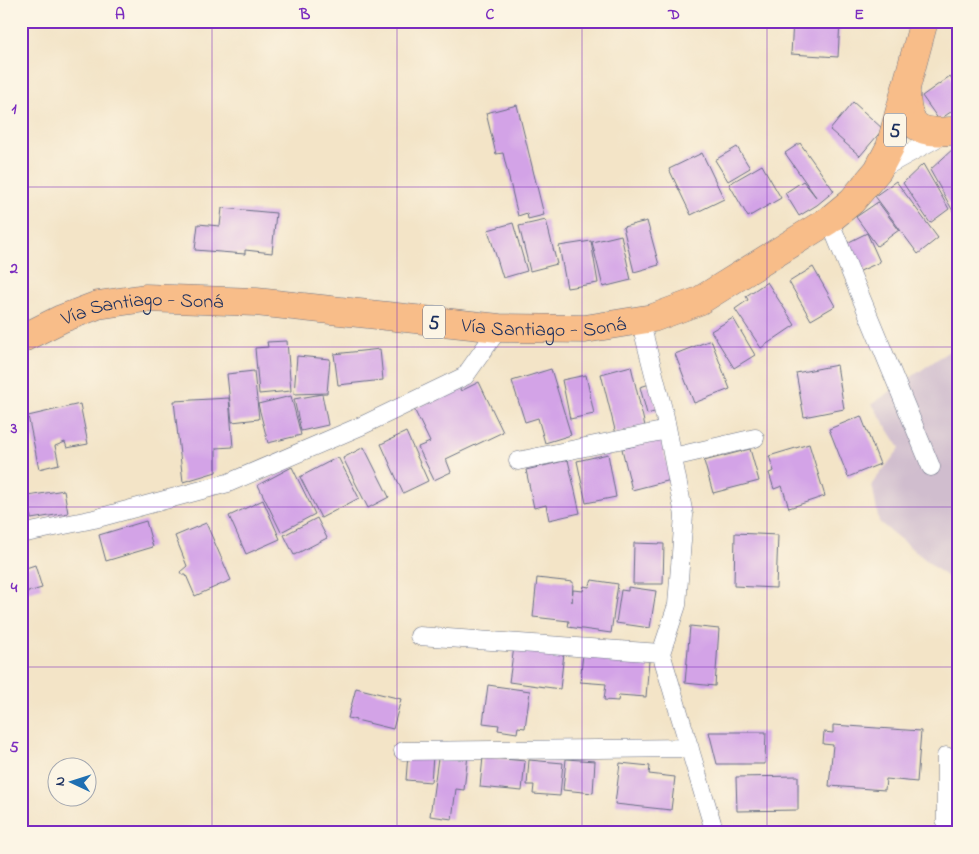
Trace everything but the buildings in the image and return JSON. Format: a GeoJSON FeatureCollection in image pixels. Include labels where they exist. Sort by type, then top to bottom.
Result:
{"type":"FeatureCollection","features":[{"type":"Feature","properties":{"kind":"main road","name":"5"},"geometry":{"type":"LineString","coordinates":[[878,170],[890,147],[924,21]]}},
{"type":"Feature","properties":{"kind":"main road"},"geometry":{"type":"LineString","coordinates":[[906,88],[910,120],[917,127],[924,131],[954,129]]}},
{"type":"Feature","properties":{"kind":"main road","name":"Vía Santiago - Soná"},"geometry":{"type":"LineString","coordinates":[[21,339],[98,305],[145,298],[256,302],[499,328],[585,329],[653,318],[699,300],[829,220],[852,201],[878,170]]}},
{"type":"Feature","properties":{"kind":"street"},"geometry":{"type":"LineString","coordinates":[[878,170],[954,129]]}},
{"type":"Feature","properties":{"kind":"street"},"geometry":{"type":"LineString","coordinates":[[829,220],[930,467]]}},
{"type":"Feature","properties":{"kind":"street"},"geometry":{"type":"LineString","coordinates":[[640,320],[667,430],[684,515],[677,605],[661,653],[715,833]]}},
{"type":"Feature","properties":{"kind":"street"},"geometry":{"type":"LineString","coordinates":[[21,534],[94,519],[228,483],[361,426],[464,376],[499,328]]}},
{"type":"Feature","properties":{"kind":"street"},"geometry":{"type":"LineString","coordinates":[[518,461],[667,430]]}},
{"type":"Feature","properties":{"kind":"street"},"geometry":{"type":"LineString","coordinates":[[673,457],[755,438]]}},
{"type":"Feature","properties":{"kind":"street"},"geometry":{"type":"LineString","coordinates":[[419,636],[661,653]]}},
{"type":"Feature","properties":{"kind":"street"},"geometry":{"type":"LineString","coordinates":[[403,751],[690,748]]}},
{"type":"Feature","properties":{"kind":"street"},"geometry":{"type":"LineString","coordinates":[[946,756],[946,833]]}},
{"type":"Feature","properties":{"kind":"shaded area"},"geometry":{"type":"Polygon","coordinates":[[[958,345],[958,586],[879,522],[872,484],[900,448],[872,404],[958,345]]]}}]}
